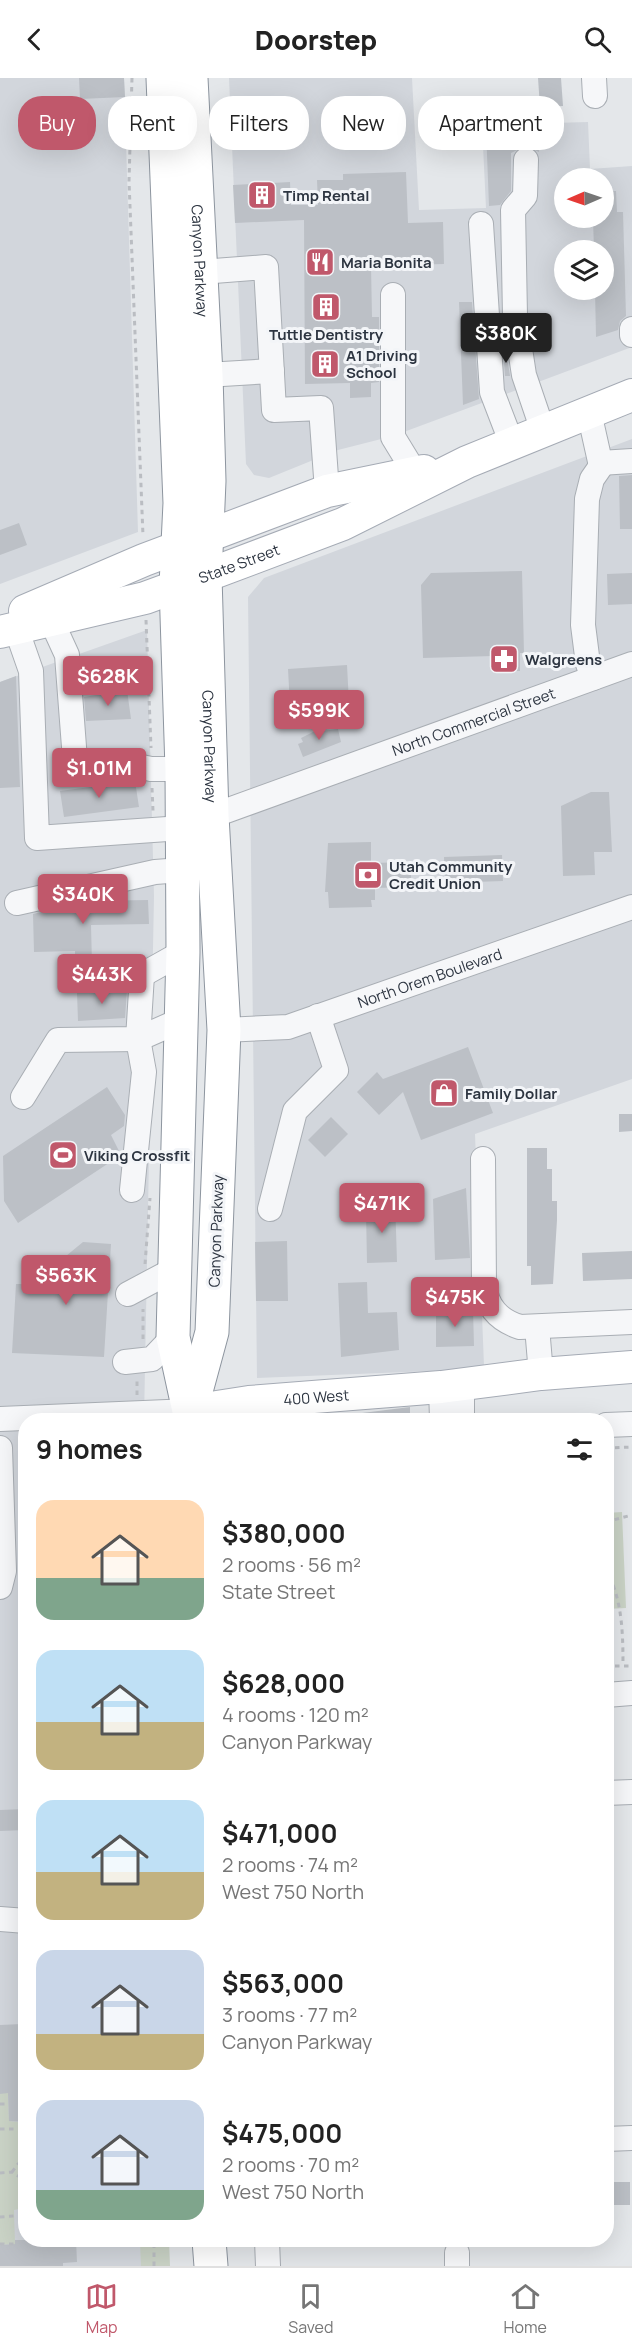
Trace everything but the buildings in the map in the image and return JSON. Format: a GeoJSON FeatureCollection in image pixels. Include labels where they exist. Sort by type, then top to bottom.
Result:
{"type":"FeatureCollection","features":[{"type":"Feature","properties":{"kind":"highway","name":"Canyon Parkway"},"geometry":{"type":"LineString","coordinates":[[163,78],[180,502],[192,542]]}},
{"type":"Feature","properties":{"kind":"highway","name":"Canyon Parkway"},"geometry":{"type":"LineString","coordinates":[[190,1413],[173,1337],[183,952],[182,769],[192,542],[209,482],[191,78]]}},
{"type":"Feature","properties":{"kind":"highway","name":"Canyon Parkway"},"geometry":{"type":"LineString","coordinates":[[190,580],[212,816],[224,1030],[212,1332],[192,1413]]}},
{"type":"Feature","properties":{"kind":"highway"},"geometry":{"type":"LineString","coordinates":[[210,2247],[211,2266]]}},
{"type":"Feature","properties":{"kind":"main road","name":"State Street"},"geometry":{"type":"LineString","coordinates":[[5,627],[51,620],[146,598],[343,524],[466,462],[632,395]]}},
{"type":"Feature","properties":{"kind":"main road","name":"State Street"},"geometry":{"type":"LineString","coordinates":[[5,627],[192,542],[327,491],[466,462]]}},
{"type":"Feature","properties":{"kind":"main road","name":"400 West"},"geometry":{"type":"LineString","coordinates":[[203,1413],[249,1402],[452,1386],[541,1374],[632,1366]]}},
{"type":"Feature","properties":{"kind":"street"},"geometry":{"type":"LineString","coordinates":[[526,160],[525,196],[513,210],[514,316],[524,375],[543,431]]}},
{"type":"Feature","properties":{"kind":"street"},"geometry":{"type":"LineString","coordinates":[[481,224],[492,392],[512,444]]}},
{"type":"Feature","properties":{"kind":"street"},"geometry":{"type":"LineString","coordinates":[[201,272],[266,267],[274,410],[321,408],[327,491]]}},
{"type":"Feature","properties":{"kind":"street"},"geometry":{"type":"LineString","coordinates":[[393,295],[393,438],[415,473]]}},
{"type":"Feature","properties":{"kind":"street"},"geometry":{"type":"LineString","coordinates":[[632,329],[632,335]]}},
{"type":"Feature","properties":{"kind":"street"},"geometry":{"type":"LineString","coordinates":[[206,375],[272,371]]}},
{"type":"Feature","properties":{"kind":"street"},"geometry":{"type":"LineString","coordinates":[[589,412],[600,463],[586,499],[584,625],[588,664],[592,678]]}},
{"type":"Feature","properties":{"kind":"street"},"geometry":{"type":"LineString","coordinates":[[600,463],[632,461]]}},
{"type":"Feature","properties":{"kind":"street"},"geometry":{"type":"LineString","coordinates":[[51,620],[67,655],[76,773],[132,765],[152,769],[182,769]]}},
{"type":"Feature","properties":{"kind":"street"},"geometry":{"type":"LineString","coordinates":[[5,627],[31,671],[37,838],[182,828]]}},
{"type":"Feature","properties":{"kind":"street","name":"North Commercial Street"},"geometry":{"type":"LineString","coordinates":[[212,816],[632,664]]}},
{"type":"Feature","properties":{"kind":"street"},"geometry":{"type":"LineString","coordinates":[[17,903],[155,873],[182,870]]}},
{"type":"Feature","properties":{"kind":"street","name":"North Orem Boulevard"},"geometry":{"type":"LineString","coordinates":[[224,1030],[288,1027],[632,907]]}},
{"type":"Feature","properties":{"kind":"street"},"geometry":{"type":"LineString","coordinates":[[79,979],[142,975],[183,952]]}},
{"type":"Feature","properties":{"kind":"street"},"geometry":{"type":"LineString","coordinates":[[132,1190],[144,1072],[138,1039],[142,975]]}},
{"type":"Feature","properties":{"kind":"street"},"geometry":{"type":"LineString","coordinates":[[270,1209],[295,1111],[336,1070],[318,1016]]}},
{"type":"Feature","properties":{"kind":"street"},"geometry":{"type":"LineString","coordinates":[[23,1097],[58,1040],[138,1039],[181,1020]]}},
{"type":"Feature","properties":{"kind":"street"},"geometry":{"type":"LineString","coordinates":[[483,1159],[486,1298],[493,1311],[503,1320],[520,1327],[632,1322]]}},
{"type":"Feature","properties":{"kind":"street"},"geometry":{"type":"LineString","coordinates":[[128,1294],[175,1269]]}},
{"type":"Feature","properties":{"kind":"street"},"geometry":{"type":"LineString","coordinates":[[537,1327],[541,1374]]}},
{"type":"Feature","properties":{"kind":"street"},"geometry":{"type":"LineString","coordinates":[[125,1362],[152,1359],[173,1337]]}},
{"type":"Feature","properties":{"kind":"street"},"geometry":{"type":"LineString","coordinates":[[444,1413],[452,1386]]}},
{"type":"Feature","properties":{"kind":"street"},"geometry":{"type":"LineString","coordinates":[[452,1386],[460,1413]]}},
{"type":"Feature","properties":{"kind":"street","name":"400 West"},"geometry":{"type":"LineString","coordinates":[[0,1419],[18,1419]]}},
{"type":"Feature","properties":{"kind":"street"},"geometry":{"type":"LineString","coordinates":[[614,1425],[632,1424]]}},
{"type":"Feature","properties":{"kind":"street"},"geometry":{"type":"LineString","coordinates":[[0,1448],[4,1571],[0,1587]]}},
{"type":"Feature","properties":{"kind":"street"},"geometry":{"type":"LineString","coordinates":[[614,1694],[632,1693]]}},
{"type":"Feature","properties":{"kind":"street"},"geometry":{"type":"LineString","coordinates":[[614,1793],[632,1792]]}},
{"type":"Feature","properties":{"kind":"street"},"geometry":{"type":"LineString","coordinates":[[0,1919],[18,1920]]}},
{"type":"Feature","properties":{"kind":"street"},"geometry":{"type":"LineString","coordinates":[[614,2139],[632,2138]]}},
{"type":"Feature","properties":{"kind":"street"},"geometry":{"type":"LineString","coordinates":[[267,2247],[268,2266]]}},
{"type":"Feature","properties":{"kind":"path"},"geometry":{"type":"LineString","coordinates":[[132,78],[129,181],[143,527]]}},
{"type":"Feature","properties":{"kind":"path"},"geometry":{"type":"LineString","coordinates":[[614,1448],[632,1447]]}},
{"type":"Feature","properties":{"kind":"path"},"geometry":{"type":"LineString","coordinates":[[614,1520],[632,1515]]}},
{"type":"Feature","properties":{"kind":"path"},"geometry":{"type":"LineString","coordinates":[[614,1584],[623,1632],[623,1665]]}},
{"type":"Feature","properties":{"kind":"path"},"geometry":{"type":"LineString","coordinates":[[614,1666],[632,1666]]}},
{"type":"Feature","properties":{"kind":"path"},"geometry":{"type":"LineString","coordinates":[[0,2104],[9,2104]]}},
{"type":"Feature","properties":{"kind":"path"},"geometry":{"type":"LineString","coordinates":[[0,2129],[18,2129]]}},
{"type":"Feature","properties":{"kind":"path"},"geometry":{"type":"LineString","coordinates":[[12,2172],[18,2164]]}},
{"type":"Feature","properties":{"kind":"path"},"geometry":{"type":"LineString","coordinates":[[0,2173],[12,2172],[18,2176]]}},
{"type":"Feature","properties":{"kind":"path"},"geometry":{"type":"LineString","coordinates":[[0,2217],[14,2216]]}},
{"type":"Feature","properties":{"kind":"path"},"geometry":{"type":"LineString","coordinates":[[0,2244],[15,2244]]}},
{"type":"Feature","properties":{"kind":"path"},"geometry":{"type":"LineString","coordinates":[[154,2247],[154,2266]]}},
{"type":"Feature","properties":{"kind":"shaded area"},"geometry":{"type":"Polygon","coordinates":[[[0,78],[124,78],[125,96],[108,96],[108,150],[126,150],[138,532],[0,584],[0,78]]]}},
{"type":"Feature","properties":{"kind":"shaded area"},"geometry":{"type":"Polygon","coordinates":[[[229,78],[412,78],[419,210],[486,208],[483,150],[564,150],[564,123],[588,122],[590,168],[554,168],[554,228],[614,228],[614,168],[604,168],[632,166],[632,347],[393,436],[338,450],[269,478],[254,475],[246,464],[232,150],[309,150],[309,96],[230,96],[229,78]]]}},
{"type":"Feature","properties":{"kind":"shaded area"},"geometry":{"type":"Polygon","coordinates":[[[632,439],[632,1079],[475,1134],[484,1366],[456,1370],[257,1378],[248,597],[264,578],[632,439]]]}},
{"type":"Feature","properties":{"kind":"shaded area"},"geometry":{"type":"Polygon","coordinates":[[[147,630],[154,896],[144,1413],[18,1413],[18,2247],[166,2247],[167,2266],[0,2266],[0,682],[147,630]]]}},
{"type":"Feature","properties":{"kind":"shaded area"},"geometry":{"type":"Polygon","coordinates":[[[614,1512],[622,1512],[626,1608],[614,1609],[614,1512]]]}},
{"type":"Feature","properties":{"kind":"shaded area"},"geometry":{"type":"Polygon","coordinates":[[[0,2093],[8,2093],[9,2121],[18,2122],[18,2209],[14,2210],[15,2244],[0,2245],[0,2093]]]}},
{"type":"Feature","properties":{"kind":"shaded area"},"geometry":{"type":"Polygon","coordinates":[[[140,2247],[169,2247],[170,2266],[141,2266],[140,2247]]]}},
{"type":"Feature","properties":{"kind":"place","name":"Timp Rental"},"geometry":{"type":"Point","coordinates":[262,195]}},
{"type":"Feature","properties":{"kind":"place","name":"Maria Bonita"},"geometry":{"type":"Point","coordinates":[320,262]}},
{"type":"Feature","properties":{"kind":"place","name":"Tuttle Dentistry"},"geometry":{"type":"Point","coordinates":[326,307]}},
{"type":"Feature","properties":{"kind":"place","name":"A1 Driving School"},"geometry":{"type":"Point","coordinates":[325,364]}},
{"type":"Feature","properties":{"kind":"place","name":"Walgreens"},"geometry":{"type":"Point","coordinates":[504,659]}},
{"type":"Feature","properties":{"kind":"place","name":"Utah Community Credit Union"},"geometry":{"type":"Point","coordinates":[368,875]}},
{"type":"Feature","properties":{"kind":"place","name":"Family Dollar"},"geometry":{"type":"Point","coordinates":[444,1093]}},
{"type":"Feature","properties":{"kind":"place","name":"Viking Crossfit"},"geometry":{"type":"Point","coordinates":[63,1155]}}]}
